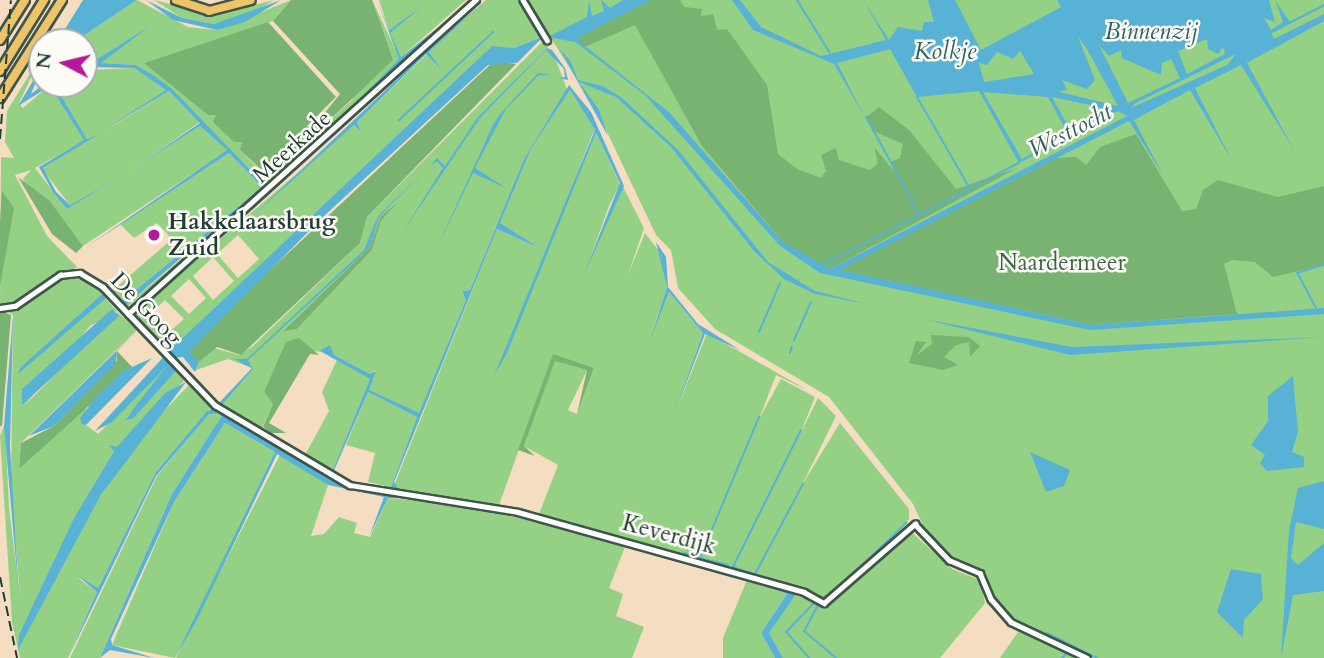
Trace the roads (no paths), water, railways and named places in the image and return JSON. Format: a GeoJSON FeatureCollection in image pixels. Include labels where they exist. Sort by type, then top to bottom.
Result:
{"type":"FeatureCollection","features":[{"type":"Feature","properties":{"kind":"highway"},"geometry":{"type":"LineString","coordinates":[[0,40],[25,0]]}},
{"type":"Feature","properties":{"kind":"highway"},"geometry":{"type":"LineString","coordinates":[[0,71],[44,0]]}},
{"type":"Feature","properties":{"kind":"highway"},"geometry":{"type":"LineString","coordinates":[[0,98],[62,0]]}},
{"type":"Feature","properties":{"kind":"highway"},"geometry":{"type":"LineString","coordinates":[[176,0],[209,10],[251,0]]}},
{"type":"Feature","properties":{"kind":"street","name":"Meerkade"},"geometry":{"type":"LineString","coordinates":[[128,314],[475,0]]}},
{"type":"Feature","properties":{"kind":"street"},"geometry":{"type":"LineString","coordinates":[[523,0],[546,37]]}},
{"type":"Feature","properties":{"kind":"street","name":"De Goog"},"geometry":{"type":"LineString","coordinates":[[0,308],[15,306],[60,275],[80,273],[128,314],[187,378]]}},
{"type":"Feature","properties":{"kind":"street","name":"Keverdijk"},"geometry":{"type":"LineString","coordinates":[[187,378],[230,415],[350,485],[517,512],[792,588],[824,603],[915,524],[949,561],[981,573],[991,599],[1011,622],[1087,658]]}},
{"type":"Feature","properties":{"kind":"water"},"geometry":{"type":"Polygon","coordinates":[[[83,0],[137,0],[95,28],[66,28],[83,0]]]}},
{"type":"Feature","properties":{"kind":"water"},"geometry":{"type":"Polygon","coordinates":[[[146,0],[182,18],[214,24],[281,0],[245,22],[217,30],[173,20],[146,0]]]}},
{"type":"Feature","properties":{"kind":"water"},"geometry":{"type":"Polygon","coordinates":[[[377,0],[389,30],[425,4],[390,33],[401,57],[440,26],[324,135],[399,59],[377,0]]]}},
{"type":"Feature","properties":{"kind":"water"},"geometry":{"type":"Polygon","coordinates":[[[486,0],[429,52],[443,71],[426,54],[357,122],[361,131],[354,125],[247,221],[429,49],[486,0]]]}},
{"type":"Feature","properties":{"kind":"water"},"geometry":{"type":"Polygon","coordinates":[[[589,0],[592,16],[604,11],[601,0],[610,8],[623,0],[650,0],[576,39],[669,112],[783,242],[830,269],[1127,116],[1118,111],[1019,163],[979,91],[917,97],[890,49],[837,63],[866,119],[834,64],[753,30],[732,0],[740,0],[761,27],[821,56],[886,40],[863,0],[889,40],[898,27],[922,31],[924,22],[934,22],[928,0],[955,0],[981,50],[1061,7],[1057,0],[1269,0],[1275,22],[1264,18],[1271,30],[1283,22],[1275,0],[1290,22],[1271,33],[1274,39],[1324,14],[1324,21],[1247,63],[1294,150],[1241,65],[1195,88],[1232,161],[1190,90],[1134,120],[1163,175],[1129,121],[840,270],[1092,325],[1324,308],[1324,314],[1090,330],[820,273],[780,246],[645,95],[575,42],[548,37],[587,17],[589,0]],[[1078,37],[1095,80],[1087,89],[1062,80],[1067,89],[1059,92],[1118,106],[1078,37]],[[1207,39],[1178,51],[1187,74],[1225,54],[1223,47],[1218,54],[1208,49],[1207,39]],[[1099,45],[1128,103],[1180,78],[1171,59],[1162,63],[1161,75],[1122,58],[1121,50],[1109,56],[1099,45]],[[1020,51],[1013,59],[997,52],[987,65],[979,63],[984,82],[1034,74],[1020,51]],[[1236,54],[1134,104],[1131,108],[1227,65],[1236,54]],[[983,92],[1022,159],[1068,134],[1048,97],[983,92]],[[1052,97],[1072,133],[1111,112],[1095,106],[1052,97]]]}},
{"type":"Feature","properties":{"kind":"water"},"geometry":{"type":"Polygon","coordinates":[[[153,24],[101,63],[136,65],[172,89],[264,184],[318,141],[126,305],[122,301],[262,187],[229,153],[85,248],[227,150],[200,126],[127,173],[200,123],[169,91],[102,131],[166,90],[134,68],[98,67],[98,58],[153,24]]]}},
{"type":"Feature","properties":{"kind":"water"},"geometry":{"type":"Polygon","coordinates":[[[544,36],[517,63],[488,65],[324,216],[189,352],[199,362],[195,372],[183,357],[171,358],[176,371],[134,418],[125,420],[165,368],[112,422],[95,431],[170,350],[492,46],[514,48],[544,36]]]}},
{"type":"Feature","properties":{"kind":"water"},"geometry":{"type":"Polygon","coordinates":[[[547,48],[552,50],[565,68],[568,80],[558,78],[565,77],[564,69],[546,50],[480,118],[402,233],[443,168],[437,161],[431,166],[437,158],[445,166],[478,117],[547,48]]]}},
{"type":"Feature","properties":{"kind":"water"},"geometry":{"type":"Polygon","coordinates":[[[559,48],[571,62],[578,80],[602,86],[621,97],[679,151],[768,262],[815,291],[867,304],[815,294],[784,279],[754,251],[670,146],[616,97],[579,82],[599,110],[608,136],[559,48]]]}},
{"type":"Feature","properties":{"kind":"water"},"geometry":{"type":"Polygon","coordinates":[[[538,73],[552,75],[539,75],[506,109],[475,168],[506,188],[473,173],[435,252],[493,125],[500,114],[538,73]]]}},
{"type":"Feature","properties":{"kind":"water"},"geometry":{"type":"Polygon","coordinates":[[[569,85],[591,112],[624,186],[582,279],[620,183],[596,133],[507,353],[494,376],[595,130],[570,90],[531,149],[500,223],[541,249],[497,229],[394,482],[399,490],[383,486],[391,487],[417,417],[368,392],[333,473],[304,456],[333,470],[370,379],[320,351],[330,345],[334,355],[370,374],[376,371],[369,390],[419,413],[466,300],[462,291],[470,290],[524,159],[569,85]]]}},
{"type":"Feature","properties":{"kind":"water"},"geometry":{"type":"Polygon","coordinates":[[[28,89],[28,98],[31,98],[18,106],[28,89]]]}},
{"type":"Feature","properties":{"kind":"water"},"geometry":{"type":"Polygon","coordinates":[[[58,98],[62,98],[87,139],[99,134],[43,168],[56,192],[70,205],[122,176],[67,209],[53,192],[39,167],[84,140],[58,98]]]}},
{"type":"Feature","properties":{"kind":"water"},"geometry":{"type":"Polygon","coordinates":[[[426,170],[379,217],[367,250],[248,360],[253,369],[222,405],[218,404],[252,368],[234,359],[247,359],[364,250],[378,216],[426,170]]]}},
{"type":"Feature","properties":{"kind":"water"},"geometry":{"type":"Polygon","coordinates":[[[656,242],[666,257],[668,287],[698,324],[740,350],[705,334],[670,426],[703,333],[669,292],[650,340],[667,287],[656,242]]]}},
{"type":"Feature","properties":{"kind":"water"},"geometry":{"type":"Polygon","coordinates":[[[102,294],[106,298],[18,374],[20,368],[102,294]]]}},
{"type":"Feature","properties":{"kind":"water"},"geometry":{"type":"Polygon","coordinates":[[[112,309],[119,316],[22,405],[22,389],[112,309]]]}},
{"type":"Feature","properties":{"kind":"water"},"geometry":{"type":"Polygon","coordinates":[[[13,315],[10,447],[19,596],[4,426],[13,315]]]}},
{"type":"Feature","properties":{"kind":"water"},"geometry":{"type":"Polygon","coordinates":[[[924,319],[1072,347],[1324,337],[1070,355],[924,319]]]}},
{"type":"Feature","properties":{"kind":"water"},"geometry":{"type":"Polygon","coordinates":[[[137,331],[117,351],[116,363],[54,426],[29,436],[137,331]]]}},
{"type":"Feature","properties":{"kind":"water"},"geometry":{"type":"Polygon","coordinates":[[[152,358],[86,425],[82,424],[80,418],[97,396],[123,371],[152,358]]]}},
{"type":"Feature","properties":{"kind":"water"},"geometry":{"type":"Polygon","coordinates":[[[1293,376],[1298,432],[1292,452],[1304,457],[1304,467],[1267,471],[1260,463],[1265,455],[1251,445],[1268,421],[1268,396],[1293,376]]]}},
{"type":"Feature","properties":{"kind":"water"},"geometry":{"type":"Polygon","coordinates":[[[186,382],[101,495],[18,650],[19,635],[75,516],[114,451],[109,445],[117,447],[165,393],[186,382]]]}},
{"type":"Feature","properties":{"kind":"water"},"geometry":{"type":"Polygon","coordinates":[[[215,408],[217,414],[209,414],[156,476],[68,658],[97,592],[78,576],[98,588],[156,472],[207,411],[215,408]]]}},
{"type":"Feature","properties":{"kind":"water"},"geometry":{"type":"Polygon","coordinates":[[[223,414],[347,487],[444,499],[388,498],[369,537],[384,497],[328,485],[277,454],[197,620],[175,658],[275,452],[225,423],[174,502],[111,639],[112,645],[154,658],[110,650],[100,658],[172,494],[223,414]]]}},
{"type":"Feature","properties":{"kind":"water"},"geometry":{"type":"Polygon","coordinates":[[[1030,452],[1070,470],[1064,486],[1046,492],[1030,452]]]}},
{"type":"Feature","properties":{"kind":"water"},"geometry":{"type":"Polygon","coordinates":[[[1324,481],[1324,529],[1296,522],[1291,558],[1298,565],[1324,543],[1324,591],[1293,595],[1281,658],[1289,530],[1298,488],[1324,481]]]}},
{"type":"Feature","properties":{"kind":"water"},"geometry":{"type":"Polygon","coordinates":[[[1231,569],[1261,574],[1263,599],[1244,620],[1243,638],[1217,612],[1231,569]]]}},
{"type":"Feature","properties":{"kind":"water"},"geometry":{"type":"Polygon","coordinates":[[[748,578],[796,594],[769,633],[783,658],[775,658],[761,633],[787,594],[747,580],[748,578]]]}},
{"type":"Feature","properties":{"kind":"waterway"},"geometry":{"type":"LineString","coordinates":[[797,0],[830,53]]}},
{"type":"Feature","properties":{"kind":"waterway"},"geometry":{"type":"LineString","coordinates":[[1270,33],[1324,5]]}},
{"type":"Feature","properties":{"kind":"waterway"},"geometry":{"type":"LineString","coordinates":[[399,120],[493,32]]}},
{"type":"Feature","properties":{"kind":"waterway"},"geometry":{"type":"LineString","coordinates":[[917,97],[969,187]]}},
{"type":"Feature","properties":{"kind":"waterway"},"geometry":{"type":"LineString","coordinates":[[866,117],[919,214]]}},
{"type":"Feature","properties":{"kind":"waterway"},"geometry":{"type":"LineString","coordinates":[[820,266],[1019,163]]}},
{"type":"Feature","properties":{"kind":"waterway"},"geometry":{"type":"LineString","coordinates":[[1316,308],[1297,273],[1324,265]]}},
{"type":"Feature","properties":{"kind":"waterway"},"geometry":{"type":"LineString","coordinates":[[759,332],[780,283]]}},
{"type":"Feature","properties":{"kind":"waterway"},"geometry":{"type":"LineString","coordinates":[[794,340],[811,302]]}},
{"type":"Feature","properties":{"kind":"waterway"},"geometry":{"type":"LineString","coordinates":[[790,353],[792,346]]}},
{"type":"Feature","properties":{"kind":"waterway"},"geometry":{"type":"LineString","coordinates":[[728,565],[700,558],[759,417]]}},
{"type":"Feature","properties":{"kind":"waterway"},"geometry":{"type":"LineString","coordinates":[[801,430],[733,567],[825,598]]}},
{"type":"Feature","properties":{"kind":"waterway"},"geometry":{"type":"LineString","coordinates":[[755,574],[803,484]]}},
{"type":"Feature","properties":{"kind":"waterway"},"geometry":{"type":"LineString","coordinates":[[847,580],[907,522]]}},
{"type":"Feature","properties":{"kind":"waterway"},"geometry":{"type":"LineString","coordinates":[[684,553],[699,557]]}},
{"type":"Feature","properties":{"kind":"waterway"},"geometry":{"type":"LineString","coordinates":[[733,575],[747,579]]}},
{"type":"Feature","properties":{"kind":"waterway"},"geometry":{"type":"LineString","coordinates":[[796,594],[809,599]]}},
{"type":"Feature","properties":{"kind":"waterway"},"geometry":{"type":"LineString","coordinates":[[809,658],[786,632],[814,603]]}},
{"type":"Feature","properties":{"kind":"waterway"},"geometry":{"type":"LineString","coordinates":[[818,605],[804,631],[836,658]]}},
{"type":"Feature","properties":{"kind":"waterway"},"geometry":{"type":"LineString","coordinates":[[1047,633],[1097,658]]}},
{"type":"Feature","properties":{"kind":"waterway"},"geometry":{"type":"LineString","coordinates":[[1047,642],[1067,653],[1062,658]]}},
{"type":"Feature","properties":{"kind":"railway"},"geometry":{"type":"LineString","coordinates":[[0,139],[11,0]]}},
{"type":"Feature","properties":{"kind":"railway"},"geometry":{"type":"LineString","coordinates":[[0,577],[17,658]]}},
{"type":"Feature","properties":{"kind":"place","name":"Hakkelaarsbrug Zuid"},"geometry":{"type":"Point","coordinates":[154,235]}},
{"type":"Feature","properties":{"kind":"water label","name":"Binnenzij"},"geometry":{"type":"Point","coordinates":[1151,32]}},
{"type":"Feature","properties":{"kind":"water label","name":"Kolkje"},"geometry":{"type":"Point","coordinates":[945,52]}},
{"type":"Feature","properties":{"kind":"water label","name":"Westtocht"},"geometry":{"type":"Point","coordinates":[1070,131]}},
{"type":"Feature","properties":{"kind":"park label","name":"Naardermeer"},"geometry":{"type":"Point","coordinates":[1062,263]}}]}
